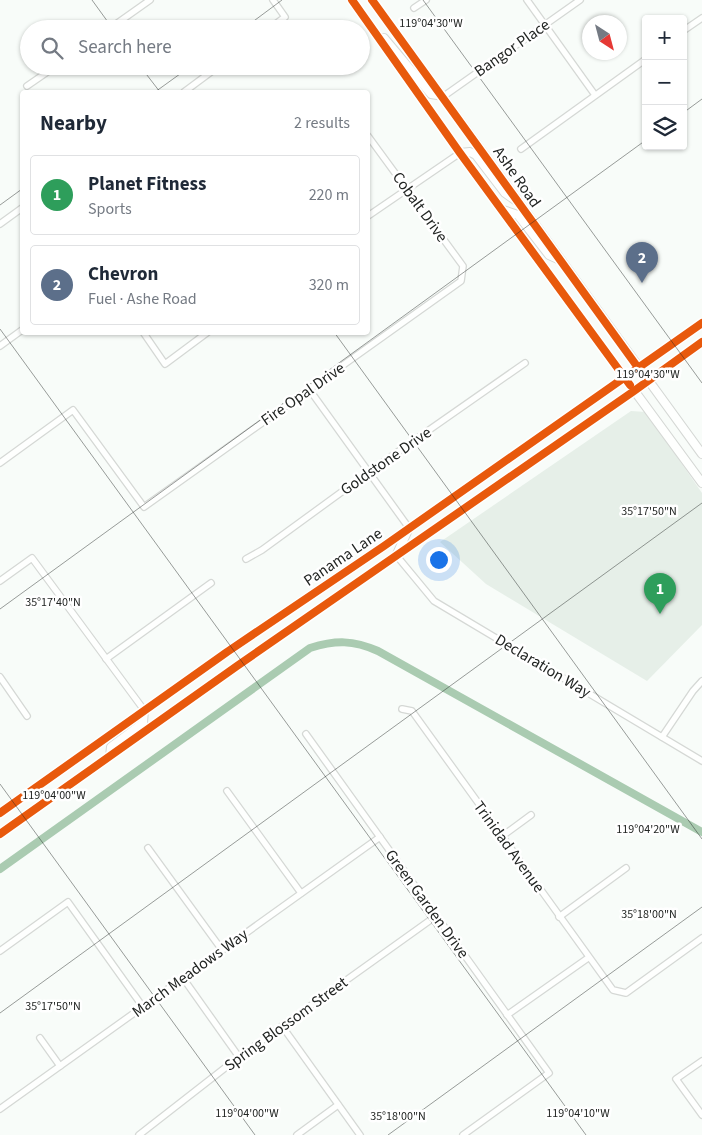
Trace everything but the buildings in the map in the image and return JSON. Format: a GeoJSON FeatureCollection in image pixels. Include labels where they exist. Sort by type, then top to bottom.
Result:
{"type":"FeatureCollection","features":[{"type":"Feature","properties":{"kind":"main road","name":"Ashe Road"},"geometry":{"type":"LineString","coordinates":[[352,0],[366,20]]}},
{"type":"Feature","properties":{"kind":"main road","name":"Ashe Road"},"geometry":{"type":"LineString","coordinates":[[372,0],[444,96],[560,260],[702,454]]}},
{"type":"Feature","properties":{"kind":"main road","name":"Ashe Road"},"geometry":{"type":"LineString","coordinates":[[370,26],[460,153],[702,483]]}},
{"type":"Feature","properties":{"kind":"main road"},"geometry":{"type":"LineString","coordinates":[[377,36],[384,38],[432,94],[444,96]]}},
{"type":"Feature","properties":{"kind":"main road"},"geometry":{"type":"LineString","coordinates":[[460,153],[470,152],[476,155],[505,193],[517,200]]}},
{"type":"Feature","properties":{"kind":"main road"},"geometry":{"type":"LineString","coordinates":[[502,210],[518,215],[549,255],[560,260]]}},
{"type":"Feature","properties":{"kind":"main road","name":"Panama Lane"},"geometry":{"type":"LineString","coordinates":[[0,813],[144,710],[625,379],[702,323]]}},
{"type":"Feature","properties":{"kind":"main road","name":"Panama Lane"},"geometry":{"type":"LineString","coordinates":[[0,834],[702,342]]}},
{"type":"Feature","properties":{"kind":"main road"},"geometry":{"type":"LineString","coordinates":[[396,555],[409,528]]}},
{"type":"Feature","properties":{"kind":"main road"},"geometry":{"type":"LineString","coordinates":[[110,756],[111,746],[143,722],[144,710]]}},
{"type":"Feature","properties":{"kind":"street"},"geometry":{"type":"LineString","coordinates":[[122,20],[150,0]]}},
{"type":"Feature","properties":{"kind":"street"},"geometry":{"type":"LineString","coordinates":[[273,0],[285,17],[281,20]]}},
{"type":"Feature","properties":{"kind":"street"},"geometry":{"type":"LineString","coordinates":[[414,8],[426,0]]}},
{"type":"Feature","properties":{"kind":"street"},"geometry":{"type":"LineString","coordinates":[[527,0],[595,95]]}},
{"type":"Feature","properties":{"kind":"street","name":"Bangor Place"},"geometry":{"type":"LineString","coordinates":[[444,96],[580,0]]}},
{"type":"Feature","properties":{"kind":"street"},"geometry":{"type":"LineString","coordinates":[[687,28],[702,18]]}},
{"type":"Feature","properties":{"kind":"street"},"geometry":{"type":"LineString","coordinates":[[521,149],[645,60]]}},
{"type":"Feature","properties":{"kind":"street"},"geometry":{"type":"LineString","coordinates":[[27,86],[43,75]]}},
{"type":"Feature","properties":{"kind":"street"},"geometry":{"type":"LineString","coordinates":[[187,90],[207,75]]}},
{"type":"Feature","properties":{"kind":"street","name":"Cobalt Drive"},"geometry":{"type":"LineString","coordinates":[[370,139],[463,266],[461,281]]}},
{"type":"Feature","properties":{"kind":"street"},"geometry":{"type":"LineString","coordinates":[[370,215],[406,188],[460,153]]}},
{"type":"Feature","properties":{"kind":"street"},"geometry":{"type":"LineString","coordinates":[[0,224],[20,209]]}},
{"type":"Feature","properties":{"kind":"street","name":"Fire Opal Drive"},"geometry":{"type":"LineString","coordinates":[[0,463],[73,410],[144,507],[461,281]]}},
{"type":"Feature","properties":{"kind":"street"},"geometry":{"type":"LineString","coordinates":[[0,346],[20,331]]}},
{"type":"Feature","properties":{"kind":"street"},"geometry":{"type":"LineString","coordinates":[[145,335],[165,364],[204,335]]}},
{"type":"Feature","properties":{"kind":"street","name":"Goldstone Drive"},"geometry":{"type":"LineString","coordinates":[[246,558],[267,546],[369,472],[526,363]]}},
{"type":"Feature","properties":{"kind":"street"},"geometry":{"type":"LineString","coordinates":[[310,390],[409,528]]}},
{"type":"Feature","properties":{"kind":"street","name":"Declaration Way"},"geometry":{"type":"LineString","coordinates":[[396,555],[434,601],[702,761]]}},
{"type":"Feature","properties":{"kind":"street"},"geometry":{"type":"LineString","coordinates":[[0,581],[32,558],[144,710]]}},
{"type":"Feature","properties":{"kind":"street"},"geometry":{"type":"LineString","coordinates":[[106,659],[211,583]]}},
{"type":"Feature","properties":{"kind":"street"},"geometry":{"type":"LineString","coordinates":[[0,677],[27,716]]}},
{"type":"Feature","properties":{"kind":"street"},"geometry":{"type":"LineString","coordinates":[[662,737],[693,691],[702,682]]}},
{"type":"Feature","properties":{"kind":"street","name":"Trinidad Avenue"},"geometry":{"type":"LineString","coordinates":[[402,709],[412,711],[588,958],[613,990],[626,993],[702,938]]}},
{"type":"Feature","properties":{"kind":"street","name":"Green Garden Drive"},"geometry":{"type":"LineString","coordinates":[[306,734],[549,1073],[463,1135]]}},
{"type":"Feature","properties":{"kind":"street"},"geometry":{"type":"LineString","coordinates":[[227,791],[301,894]]}},
{"type":"Feature","properties":{"kind":"street"},"geometry":{"type":"LineString","coordinates":[[501,836],[531,815]]}},
{"type":"Feature","properties":{"kind":"street","name":"March Meadows Way"},"geometry":{"type":"LineString","coordinates":[[0,1109],[380,837]]}},
{"type":"Feature","properties":{"kind":"street"},"geometry":{"type":"LineString","coordinates":[[148,848],[222,950]]}},
{"type":"Feature","properties":{"kind":"street"},"geometry":{"type":"LineString","coordinates":[[559,917],[626,868]]}},
{"type":"Feature","properties":{"kind":"street"},"geometry":{"type":"LineString","coordinates":[[0,951],[68,902],[143,1007]]}},
{"type":"Feature","properties":{"kind":"street","name":"Spring Blossom Street"},"geometry":{"type":"LineString","coordinates":[[139,1135],[239,1057],[436,916]]}},
{"type":"Feature","properties":{"kind":"street"},"geometry":{"type":"LineString","coordinates":[[507,1015],[588,958]]}},
{"type":"Feature","properties":{"kind":"street"},"geometry":{"type":"LineString","coordinates":[[183,978],[239,1057]]}},
{"type":"Feature","properties":{"kind":"street"},"geometry":{"type":"LineString","coordinates":[[282,1026],[360,1135]]}},
{"type":"Feature","properties":{"kind":"street"},"geometry":{"type":"LineString","coordinates":[[40,1038],[60,1066]]}},
{"type":"Feature","properties":{"kind":"street"},"geometry":{"type":"LineString","coordinates":[[702,1061],[676,1079],[702,1115]]}},
{"type":"Feature","properties":{"kind":"street"},"geometry":{"type":"LineString","coordinates":[[297,1135],[338,1105]]}},
{"type":"Feature","properties":{"kind":"shaded area"},"geometry":{"type":"Polygon","coordinates":[[[631,411],[646,412],[702,493],[702,625],[647,681],[486,584],[440,542],[631,411]]]}},
{"type":"Feature","properties":{"kind":"waterway"},"geometry":{"type":"LineString","coordinates":[[0,869],[310,648],[344,642],[369,647],[378,651],[702,832]]}},
{"type":"Feature","properties":{"kind":"cycle path"},"geometry":{"type":"LineString","coordinates":[[352,0],[366,20]]}},
{"type":"Feature","properties":{"kind":"cycle path"},"geometry":{"type":"LineString","coordinates":[[372,0],[639,369]]}},
{"type":"Feature","properties":{"kind":"cycle path"},"geometry":{"type":"LineString","coordinates":[[370,26],[460,153],[630,385]]}},
{"type":"Feature","properties":{"kind":"cycle path"},"geometry":{"type":"LineString","coordinates":[[0,813],[227,652],[384,546],[702,323]]}},
{"type":"Feature","properties":{"kind":"cycle path"},"geometry":{"type":"LineString","coordinates":[[0,834],[237,666],[702,342]]}},
{"type":"Feature","properties":{"kind":"place","name":"Chevron"},"geometry":{"type":"Point","coordinates":[642,283]}},
{"type":"Feature","properties":{"kind":"place","name":"Planet Fitness"},"geometry":{"type":"Point","coordinates":[660,614]}}]}
